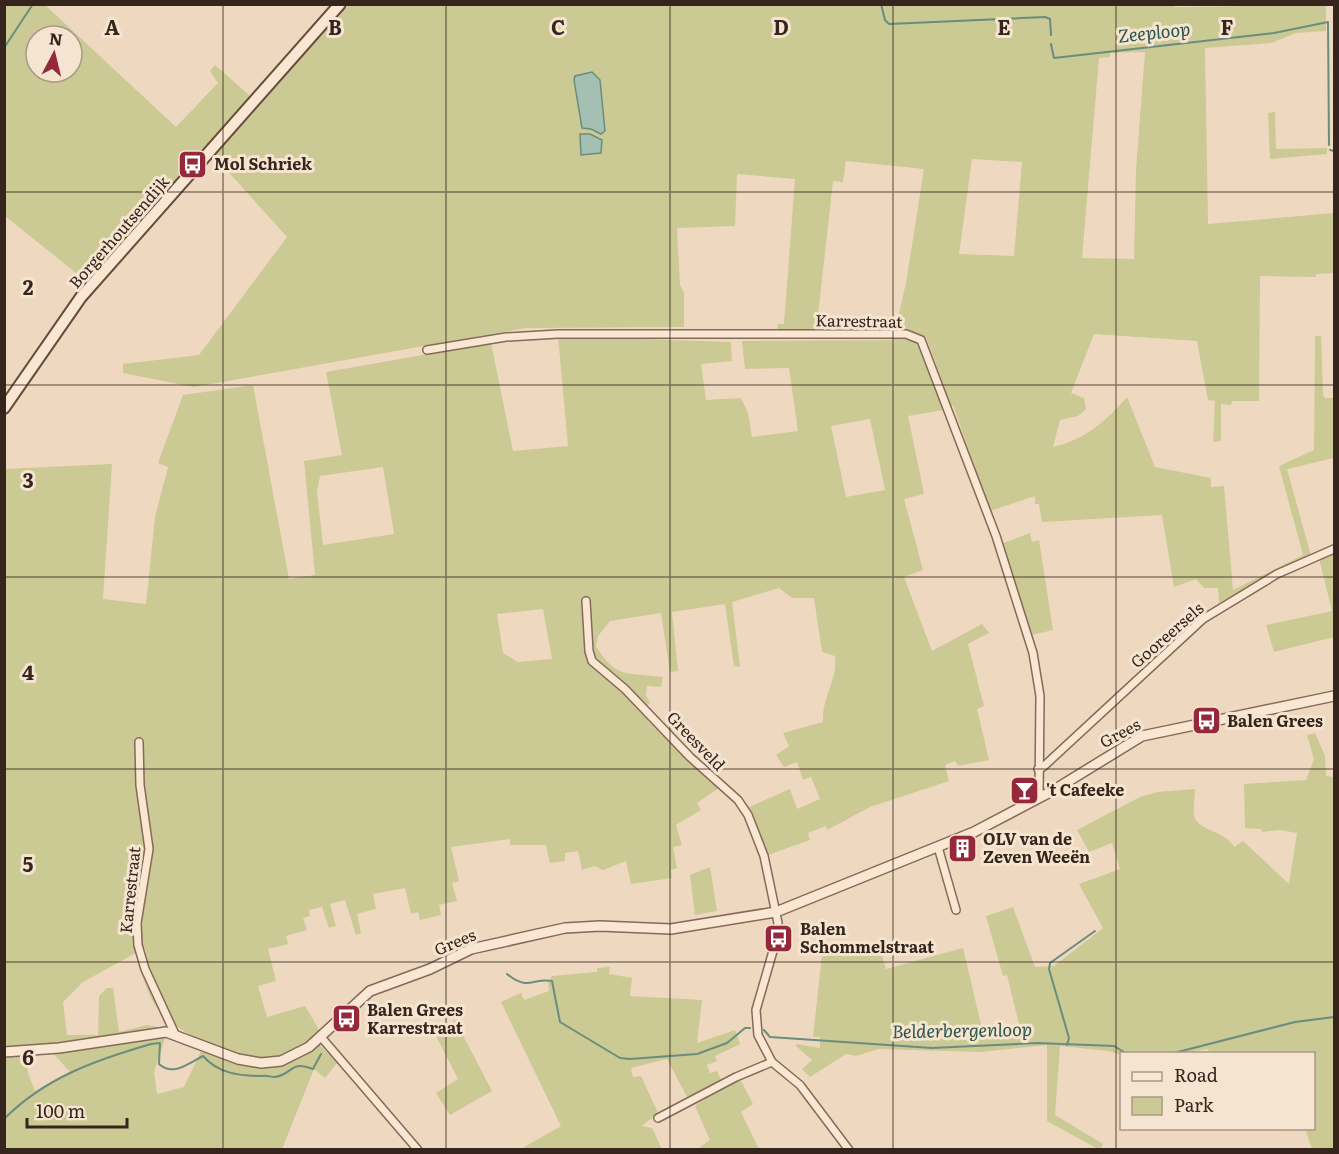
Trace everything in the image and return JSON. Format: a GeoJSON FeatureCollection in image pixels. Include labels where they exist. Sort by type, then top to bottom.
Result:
{"type":"FeatureCollection","features":[{"type":"Feature","properties":{"kind":"main road","name":"Borgerhoutsendijk"},"geometry":{"type":"LineString","coordinates":[[4,408],[81,297],[340,4]]}},
{"type":"Feature","properties":{"kind":"street","name":"Karrestraat"},"geometry":{"type":"LineString","coordinates":[[427,350],[506,337],[558,334],[914,336],[924,347],[941,390],[1022,614],[1039,683],[1039,798]]}},
{"type":"Feature","properties":{"kind":"street","name":"Gooreersels"},"geometry":{"type":"LineString","coordinates":[[1038,769],[1043,767],[1203,619],[1277,574],[1335,549]]}},
{"type":"Feature","properties":{"kind":"street","name":"Greesveld"},"geometry":{"type":"LineString","coordinates":[[586,601],[589,651],[592,661],[649,712],[690,757],[732,794],[744,808],[760,846],[778,929],[756,1010],[755,1023],[763,1047],[772,1062]]}},
{"type":"Feature","properties":{"kind":"street","name":"Grees"},"geometry":{"type":"LineString","coordinates":[[4,1052],[81,1045],[162,1033],[175,1034],[220,1053],[261,1063],[292,1057],[321,1037],[348,1008],[370,991],[430,969],[471,949],[565,928],[600,926],[671,929],[776,912],[938,847],[1039,798],[1142,736],[1335,696]]}},
{"type":"Feature","properties":{"kind":"street","name":"Karrestraat"},"geometry":{"type":"LineString","coordinates":[[139,742],[140,785],[149,849],[137,923],[138,945],[146,969],[175,1034]]}},
{"type":"Feature","properties":{"kind":"street"},"geometry":{"type":"LineString","coordinates":[[938,847],[956,910]]}},
{"type":"Feature","properties":{"kind":"street"},"geometry":{"type":"LineString","coordinates":[[321,1037],[418,1149]]}},
{"type":"Feature","properties":{"kind":"street"},"geometry":{"type":"LineString","coordinates":[[658,1118],[736,1077],[772,1062],[800,1084],[849,1149]]}},
{"type":"Feature","properties":{"kind":"green space"},"geometry":{"type":"Polygon","coordinates":[[[1174,4],[1174,7],[1326,5],[1326,31],[1296,33],[1271,43],[1205,48],[1208,224],[1334,213],[1334,273],[1316,274],[1316,277],[1260,276],[1259,401],[1232,401],[1231,405],[1221,404],[1221,441],[1213,442],[1215,401],[1208,400],[1197,341],[1094,334],[1071,393],[1084,398],[1086,409],[1078,416],[1060,420],[1053,447],[1075,440],[1094,428],[1127,397],[1155,467],[1211,478],[1211,487],[1224,486],[1233,590],[1303,555],[1279,466],[1314,450],[1315,336],[1321,336],[1323,395],[1325,398],[1334,398],[1334,458],[1287,469],[1311,556],[1219,603],[1218,588],[1204,588],[1196,579],[1174,587],[1162,515],[1042,522],[1039,504],[1035,504],[1035,496],[990,511],[953,405],[944,410],[908,416],[924,494],[904,499],[923,570],[904,577],[932,651],[982,624],[989,633],[968,644],[984,706],[977,709],[989,760],[958,766],[955,761],[945,765],[949,781],[870,807],[827,830],[826,826],[808,833],[810,840],[768,855],[749,807],[790,789],[797,809],[820,799],[811,777],[803,780],[797,762],[784,767],[776,755],[789,746],[783,733],[823,722],[823,712],[834,673],[835,656],[822,652],[814,598],[792,598],[779,588],[732,602],[740,667],[734,666],[725,604],[672,612],[678,671],[670,672],[661,613],[610,621],[598,636],[596,646],[603,657],[624,672],[663,677],[661,687],[647,686],[646,695],[650,703],[643,708],[649,717],[648,721],[719,788],[697,803],[701,810],[676,825],[682,845],[673,847],[677,868],[671,870],[672,878],[631,884],[626,861],[603,870],[595,866],[582,870],[578,851],[565,853],[565,861],[550,863],[546,845],[510,845],[510,839],[451,847],[459,881],[452,883],[457,901],[439,905],[441,915],[420,920],[418,912],[411,914],[405,888],[373,894],[376,909],[357,914],[361,933],[356,935],[345,900],[330,904],[336,926],[329,928],[322,907],[309,910],[310,916],[303,918],[307,930],[286,936],[288,944],[268,949],[276,981],[258,986],[267,1017],[305,1006],[321,1033],[292,1053],[273,1059],[243,1056],[208,1044],[192,1036],[164,1016],[155,1005],[139,967],[148,962],[145,948],[83,982],[63,1002],[67,1035],[98,1035],[99,996],[107,988],[113,988],[119,1032],[147,1025],[168,1029],[154,1072],[157,1094],[184,1087],[202,1049],[235,1062],[262,1066],[288,1061],[319,1044],[337,1063],[325,1078],[314,1069],[282,1149],[5,1149],[4,469],[112,464],[103,599],[146,604],[155,517],[168,467],[158,463],[183,395],[253,385],[289,579],[315,575],[304,461],[342,455],[326,372],[491,343],[513,451],[568,446],[558,336],[731,342],[732,361],[701,364],[706,400],[741,398],[748,413],[752,437],[798,431],[789,368],[745,369],[742,341],[893,340],[906,283],[924,169],[846,161],[843,182],[833,181],[817,324],[825,324],[825,331],[777,330],[778,324],[784,324],[795,179],[737,174],[735,226],[677,228],[680,285],[684,293],[684,327],[526,328],[194,387],[123,373],[123,364],[199,355],[287,237],[214,156],[349,5],[1174,4]],[[1145,52],[1110,53],[1110,57],[1099,58],[1082,258],[1134,259],[1136,170],[1145,52]],[[972,159],[959,254],[1014,256],[1022,162],[972,159]],[[926,337],[922,346],[940,392],[945,389],[926,337]],[[870,419],[831,426],[846,497],[885,490],[870,419]],[[383,467],[320,476],[317,491],[323,545],[394,534],[383,467]],[[543,609],[497,614],[503,653],[518,662],[552,659],[543,609]],[[52,1052],[26,1055],[28,1073],[35,1091],[70,1072],[52,1052]]]}},
{"type":"Feature","properties":{"kind":"green space"},"geometry":{"type":"Polygon","coordinates":[[[4,5],[45,5],[65,24],[24,24],[24,84],[84,84],[84,41],[176,127],[218,83],[210,71],[215,65],[250,96],[86,281],[5,216],[4,5]]]}},
{"type":"Feature","properties":{"kind":"green space"},"geometry":{"type":"Polygon","coordinates":[[[1275,112],[1276,149],[1327,148],[1327,154],[1270,159],[1268,113],[1275,112]]]}},
{"type":"Feature","properties":{"kind":"green space"},"geometry":{"type":"Polygon","coordinates":[[[1030,533],[1032,542],[1039,540],[1053,630],[1032,635],[1001,544],[1030,533]]]}},
{"type":"Feature","properties":{"kind":"green space"},"geometry":{"type":"Polygon","coordinates":[[[1334,552],[1334,637],[1274,652],[1266,625],[1332,611],[1319,558],[1334,552]]]}},
{"type":"Feature","properties":{"kind":"green space"},"geometry":{"type":"Polygon","coordinates":[[[1315,733],[1325,756],[1326,776],[1334,777],[1334,1149],[1312,1149],[1306,1131],[1279,1130],[1315,1130],[1315,1052],[1209,1052],[1208,1049],[1192,1052],[1120,1052],[1120,1055],[1108,1051],[1060,1046],[1055,1115],[1103,1144],[1100,1150],[1047,1121],[1047,1045],[981,1052],[878,1049],[856,1056],[846,1054],[810,1077],[802,1069],[812,1060],[796,1046],[797,1044],[820,1048],[820,1037],[813,1037],[822,955],[878,943],[886,969],[963,948],[983,1033],[1019,1024],[1007,975],[1003,976],[986,916],[1013,907],[1035,967],[1054,966],[1103,928],[1079,884],[1120,869],[1112,843],[1089,852],[1077,830],[1140,797],[1157,792],[1195,789],[1194,814],[1196,820],[1205,828],[1225,837],[1234,847],[1243,841],[1289,884],[1297,833],[1280,830],[1262,832],[1261,829],[1245,828],[1244,784],[1306,780],[1314,759],[1307,735],[1315,733]]]}},
{"type":"Feature","properties":{"kind":"green space"},"geometry":{"type":"Polygon","coordinates":[[[710,867],[717,911],[695,915],[690,875],[710,867]]]}},
{"type":"Feature","properties":{"kind":"green space"},"geometry":{"type":"Polygon","coordinates":[[[610,967],[609,974],[632,978],[630,996],[702,1000],[697,1043],[735,1030],[740,1044],[715,1056],[717,1061],[707,1065],[710,1073],[717,1071],[722,1082],[688,1099],[667,1059],[631,1068],[633,1077],[641,1076],[658,1113],[642,1126],[652,1128],[662,1149],[521,1149],[561,1126],[501,1002],[521,993],[524,1000],[549,991],[548,982],[552,976],[597,972],[597,968],[610,967]]]}},
{"type":"Feature","properties":{"kind":"green space"},"geometry":{"type":"Polygon","coordinates":[[[455,1020],[492,1091],[450,1115],[436,1093],[458,1079],[434,1032],[455,1020]]]}},
{"type":"Feature","properties":{"kind":"green space"},"geometry":{"type":"Polygon","coordinates":[[[740,1079],[753,1104],[741,1112],[759,1149],[701,1149],[700,1147],[710,1140],[695,1106],[714,1092],[740,1079]]]}},
{"type":"Feature","properties":{"kind":"shaded area"},"geometry":{"type":"Polygon","coordinates":[[[592,72],[600,80],[605,131],[601,134],[582,128],[574,80],[575,76],[592,72]]]}},
{"type":"Feature","properties":{"kind":"shaded area"},"geometry":{"type":"Polygon","coordinates":[[[580,134],[590,134],[602,140],[601,153],[581,155],[580,134]]]}},
{"type":"Feature","properties":{"kind":"waterway","name":"Zeeploop"},"geometry":{"type":"LineString","coordinates":[[4,48],[33,4]]}},
{"type":"Feature","properties":{"kind":"waterway","name":"Zeeploop"},"geometry":{"type":"LineString","coordinates":[[881,4],[885,20],[889,24],[1045,17],[1050,19],[1051,35]]}},
{"type":"Feature","properties":{"kind":"waterway","name":"Zeeploop"},"geometry":{"type":"LineString","coordinates":[[1051,44],[1054,58],[1274,33],[1328,22],[1329,145]]}},
{"type":"Feature","properties":{"kind":"waterway","name":"Zeeploop"},"geometry":{"type":"LineString","coordinates":[[1330,150],[1334,151]]}},
{"type":"Feature","properties":{"kind":"waterway"},"geometry":{"type":"LineString","coordinates":[[1067,1045],[1069,1038],[1049,969],[1050,963],[1095,931]]}},
{"type":"Feature","properties":{"kind":"waterway","name":"Belderbergenloop"},"geometry":{"type":"LineString","coordinates":[[507,974],[526,983],[552,981],[560,1022],[620,1058],[697,1054],[727,1043],[745,1028],[750,1028]]}},
{"type":"Feature","properties":{"kind":"waterway","name":"Belderbergenloop"},"geometry":{"type":"LineString","coordinates":[[1178,1052],[1295,1022],[1334,1017]]}},
{"type":"Feature","properties":{"kind":"waterway","name":"Belderbergenloop"},"geometry":{"type":"LineString","coordinates":[[764,1030],[770,1037],[932,1048],[1037,1043],[1114,1046],[1124,1052]]}},
{"type":"Feature","properties":{"kind":"waterway","name":"Belderbergenloop"},"geometry":{"type":"LineString","coordinates":[[4,1119],[20,1104],[54,1081],[91,1064],[151,1044],[160,1043],[159,1064],[164,1068],[181,1068],[203,1056],[222,1070],[253,1076],[275,1077],[300,1066],[313,1069],[321,1054]]}},
{"type":"Feature","properties":{"kind":"place","name":"Mol Schriek"},"geometry":{"type":"Point","coordinates":[193,164]}},
{"type":"Feature","properties":{"kind":"place","name":"Balen Grees"},"geometry":{"type":"Point","coordinates":[1206,721]}},
{"type":"Feature","properties":{"kind":"place","name":"'t Cafeeke"},"geometry":{"type":"Point","coordinates":[1025,790]}},
{"type":"Feature","properties":{"kind":"place","name":"OLV van de Zeven Weeën"},"geometry":{"type":"Point","coordinates":[962,848]}},
{"type":"Feature","properties":{"kind":"place","name":"Balen Schommelstraat"},"geometry":{"type":"Point","coordinates":[779,938]}},
{"type":"Feature","properties":{"kind":"place","name":"Balen Grees Karrestraat"},"geometry":{"type":"Point","coordinates":[346,1019]}}]}
